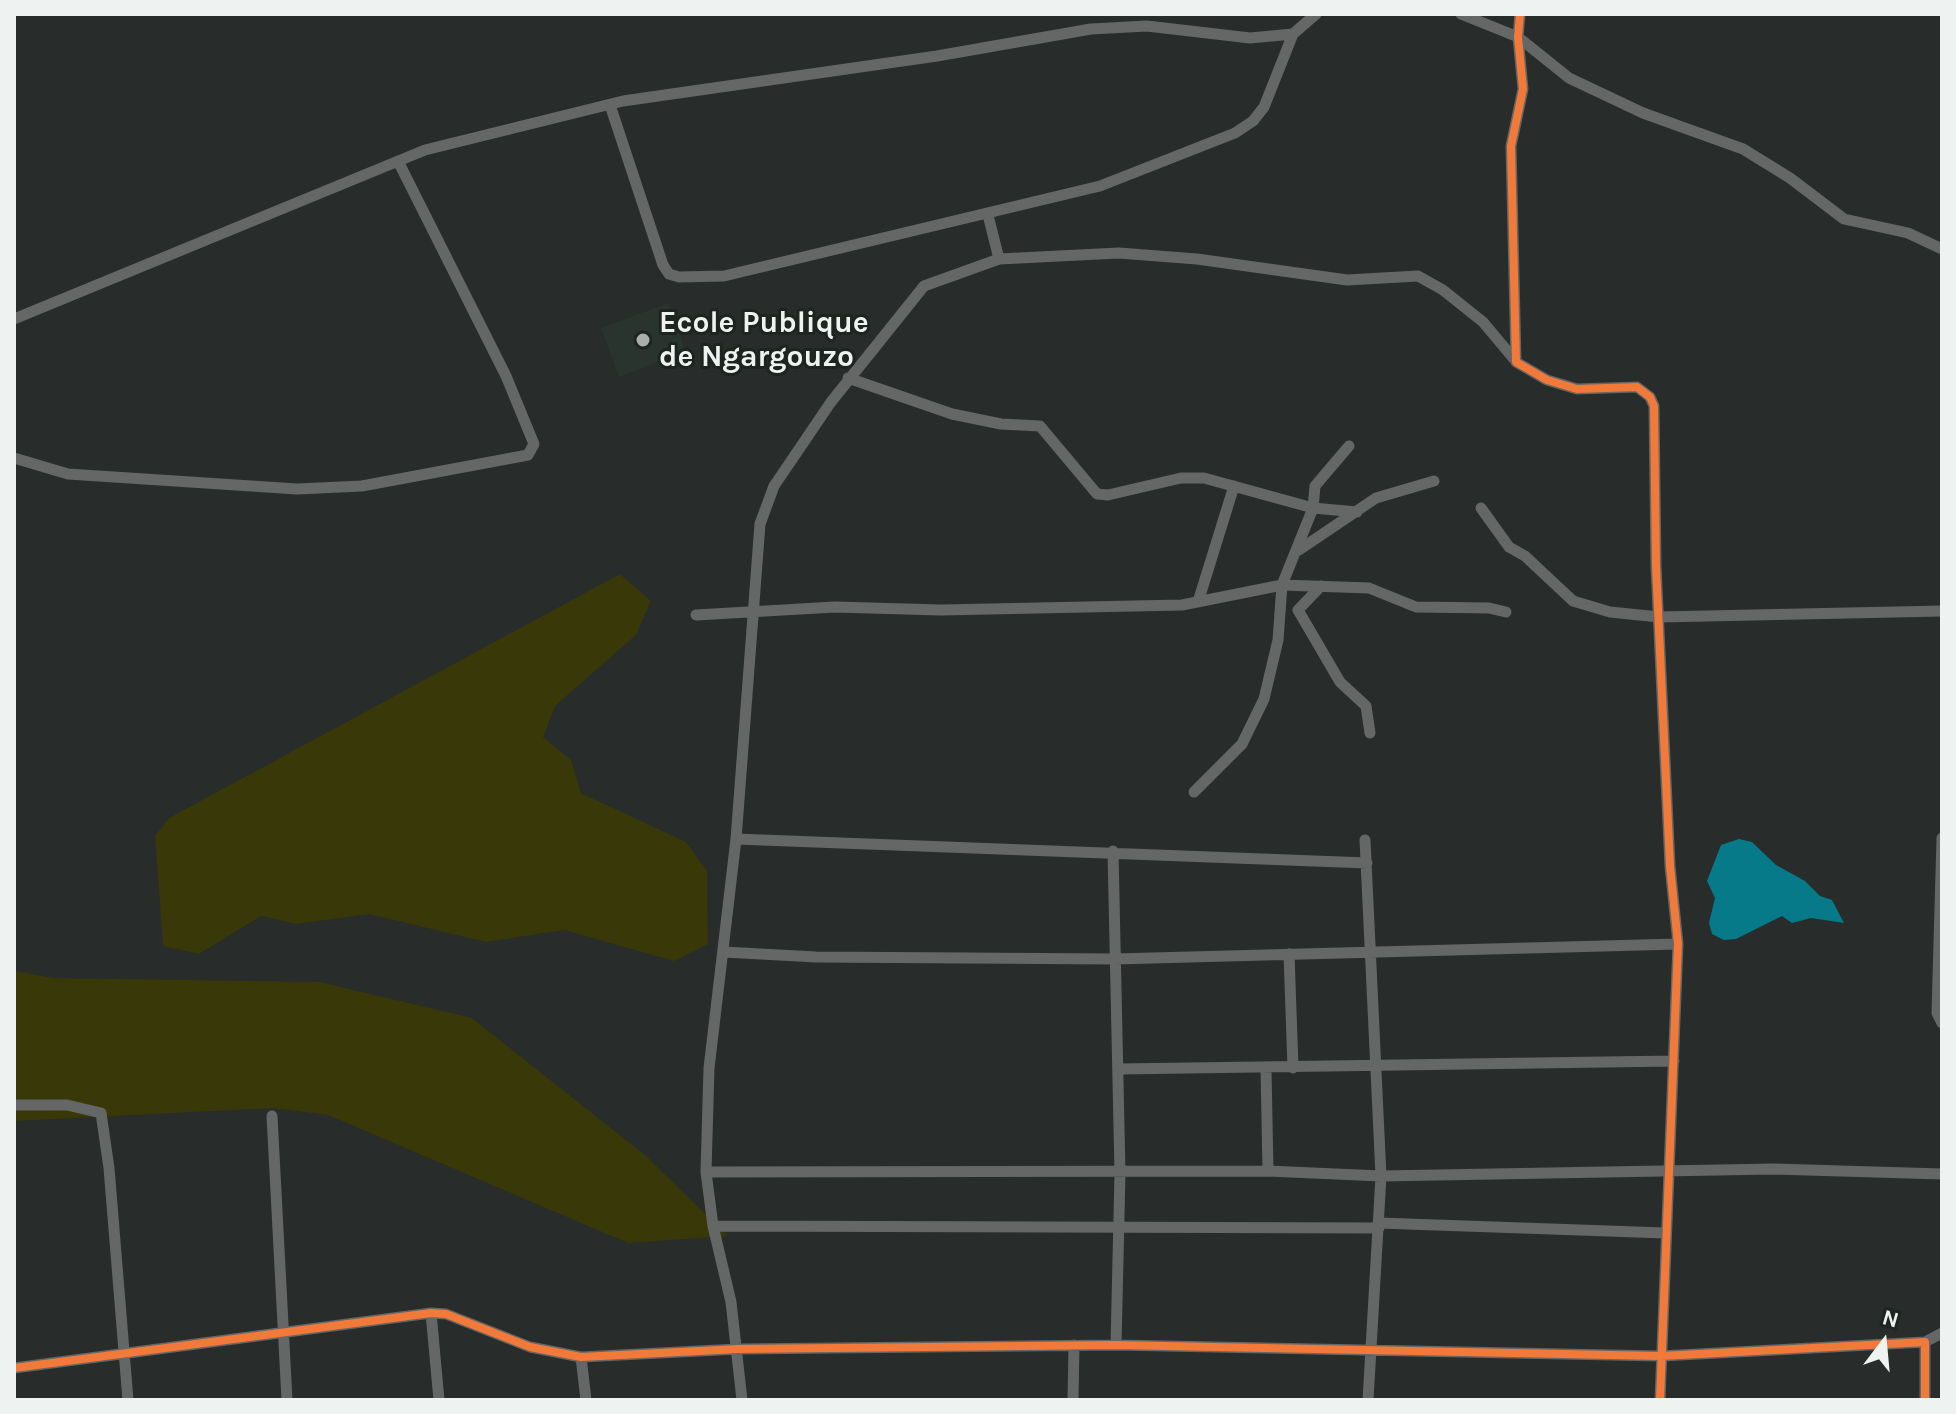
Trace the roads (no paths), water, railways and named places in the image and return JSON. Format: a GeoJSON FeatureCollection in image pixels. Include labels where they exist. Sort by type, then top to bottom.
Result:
{"type":"FeatureCollection","features":[{"type":"Feature","properties":{"kind":"street"},"geometry":{"type":"LineString","coordinates":[[610,105],[663,265],[669,274],[679,277],[724,276],[1100,186],[1235,133],[1253,121],[1264,107],[1293,34],[1316,14]]}},
{"type":"Feature","properties":{"kind":"street"},"geometry":{"type":"LineString","coordinates":[[1461,14],[1518,37],[1569,78],[1643,113],[1724,140],[1767,163],[1844,219],[1908,233],[1942,249]]}},
{"type":"Feature","properties":{"kind":"street"},"geometry":{"type":"LineString","coordinates":[[1516,362],[1511,146],[1523,89],[1518,37],[1520,14]]}},
{"type":"Feature","properties":{"kind":"street"},"geometry":{"type":"LineString","coordinates":[[14,319],[450,141],[610,105],[1091,29],[1147,26],[1250,38],[1293,34]]}},
{"type":"Feature","properties":{"kind":"street"},"geometry":{"type":"LineString","coordinates":[[14,458],[68,474],[297,489],[362,486],[528,455],[534,444],[506,376],[398,161]]}},
{"type":"Feature","properties":{"kind":"street"},"geometry":{"type":"LineString","coordinates":[[988,215],[999,259]]}},
{"type":"Feature","properties":{"kind":"street"},"geometry":{"type":"LineString","coordinates":[[742,1400],[738,1349],[713,1226],[706,1172],[709,1068],[736,839],[760,524],[774,486],[848,378],[924,286],[999,259],[1119,253],[1197,259],[1347,280],[1418,276],[1443,290],[1483,322],[1526,370],[1577,389],[1629,385],[1650,397],[1654,415],[1670,866],[1678,944],[1660,1400]]}},
{"type":"Feature","properties":{"kind":"street"},"geometry":{"type":"LineString","coordinates":[[848,378],[952,414],[1001,424],[1040,426],[1097,494],[1108,495],[1181,478],[1204,478],[1313,508],[1357,512]]}},
{"type":"Feature","properties":{"kind":"street"},"geometry":{"type":"LineString","coordinates":[[1194,792],[1242,744],[1264,699],[1278,640],[1282,585],[1313,508],[1315,486],[1349,446]]}},
{"type":"Feature","properties":{"kind":"street"},"geometry":{"type":"LineString","coordinates":[[1298,550],[1376,498],[1434,481]]}},
{"type":"Feature","properties":{"kind":"street"},"geometry":{"type":"LineString","coordinates":[[1198,602],[1234,486]]}},
{"type":"Feature","properties":{"kind":"street"},"geometry":{"type":"LineString","coordinates":[[1481,508],[1509,547],[1525,556],[1573,601],[1610,612],[1659,617],[1942,611]]}},
{"type":"Feature","properties":{"kind":"street"},"geometry":{"type":"LineString","coordinates":[[696,615],[835,607],[1054,609],[1198,602],[1282,585],[1369,588],[1416,607],[1489,608],[1506,612]]}},
{"type":"Feature","properties":{"kind":"street"},"geometry":{"type":"LineString","coordinates":[[1321,586],[1298,610],[1340,682],[1366,706],[1370,733]]}},
{"type":"Feature","properties":{"kind":"street"},"geometry":{"type":"LineString","coordinates":[[1942,838],[1937,1013],[1942,1023]]}},
{"type":"Feature","properties":{"kind":"street"},"geometry":{"type":"LineString","coordinates":[[736,839],[1367,863]]}},
{"type":"Feature","properties":{"kind":"street"},"geometry":{"type":"LineString","coordinates":[[1365,840],[1381,1176],[1368,1350],[1368,1400]]}},
{"type":"Feature","properties":{"kind":"street"},"geometry":{"type":"LineString","coordinates":[[1113,851],[1120,1173],[1116,1345]]}},
{"type":"Feature","properties":{"kind":"street"},"geometry":{"type":"LineString","coordinates":[[724,952],[816,957],[1115,959],[1678,944]]}},
{"type":"Feature","properties":{"kind":"street"},"geometry":{"type":"LineString","coordinates":[[1289,954],[1293,1068]]}},
{"type":"Feature","properties":{"kind":"street"},"geometry":{"type":"LineString","coordinates":[[1119,1069],[1674,1061]]}},
{"type":"Feature","properties":{"kind":"street"},"geometry":{"type":"LineString","coordinates":[[1266,1069],[1268,1171]]}},
{"type":"Feature","properties":{"kind":"street"},"geometry":{"type":"LineString","coordinates":[[14,1105],[67,1105],[101,1113],[110,1181],[128,1400]]}},
{"type":"Feature","properties":{"kind":"street"},"geometry":{"type":"LineString","coordinates":[[272,1116],[287,1400]]}},
{"type":"Feature","properties":{"kind":"street"},"geometry":{"type":"LineString","coordinates":[[706,1172],[1268,1171],[1381,1176],[1774,1169],[1942,1174]]}},
{"type":"Feature","properties":{"kind":"street"},"geometry":{"type":"LineString","coordinates":[[713,1226],[1379,1225],[1665,1233]]}},
{"type":"Feature","properties":{"kind":"street"},"geometry":{"type":"LineString","coordinates":[[14,1368],[431,1313],[446,1314],[530,1347],[581,1357],[738,1349],[1074,1345],[1661,1356],[1925,1342],[1942,1333]]}},
{"type":"Feature","properties":{"kind":"street"},"geometry":{"type":"LineString","coordinates":[[431,1313],[439,1400]]}},
{"type":"Feature","properties":{"kind":"street"},"geometry":{"type":"LineString","coordinates":[[1925,1342],[1925,1400]]}},
{"type":"Feature","properties":{"kind":"street"},"geometry":{"type":"LineString","coordinates":[[1073,1400],[1074,1345]]}},
{"type":"Feature","properties":{"kind":"street"},"geometry":{"type":"LineString","coordinates":[[581,1357],[586,1400]]}},
{"type":"Feature","properties":{"kind":"water"},"geometry":{"type":"Polygon","coordinates":[[[1739,839],[1752,842],[1776,865],[1805,881],[1820,896],[1832,900],[1844,923],[1811,918],[1792,923],[1782,916],[1736,939],[1724,940],[1712,934],[1709,923],[1715,898],[1707,881],[1721,845],[1739,839]]]}},
{"type":"Feature","properties":{"kind":"place","name":"Ecole Publique de Ngargouzo"},"geometry":{"type":"Point","coordinates":[643,340]}}]}
